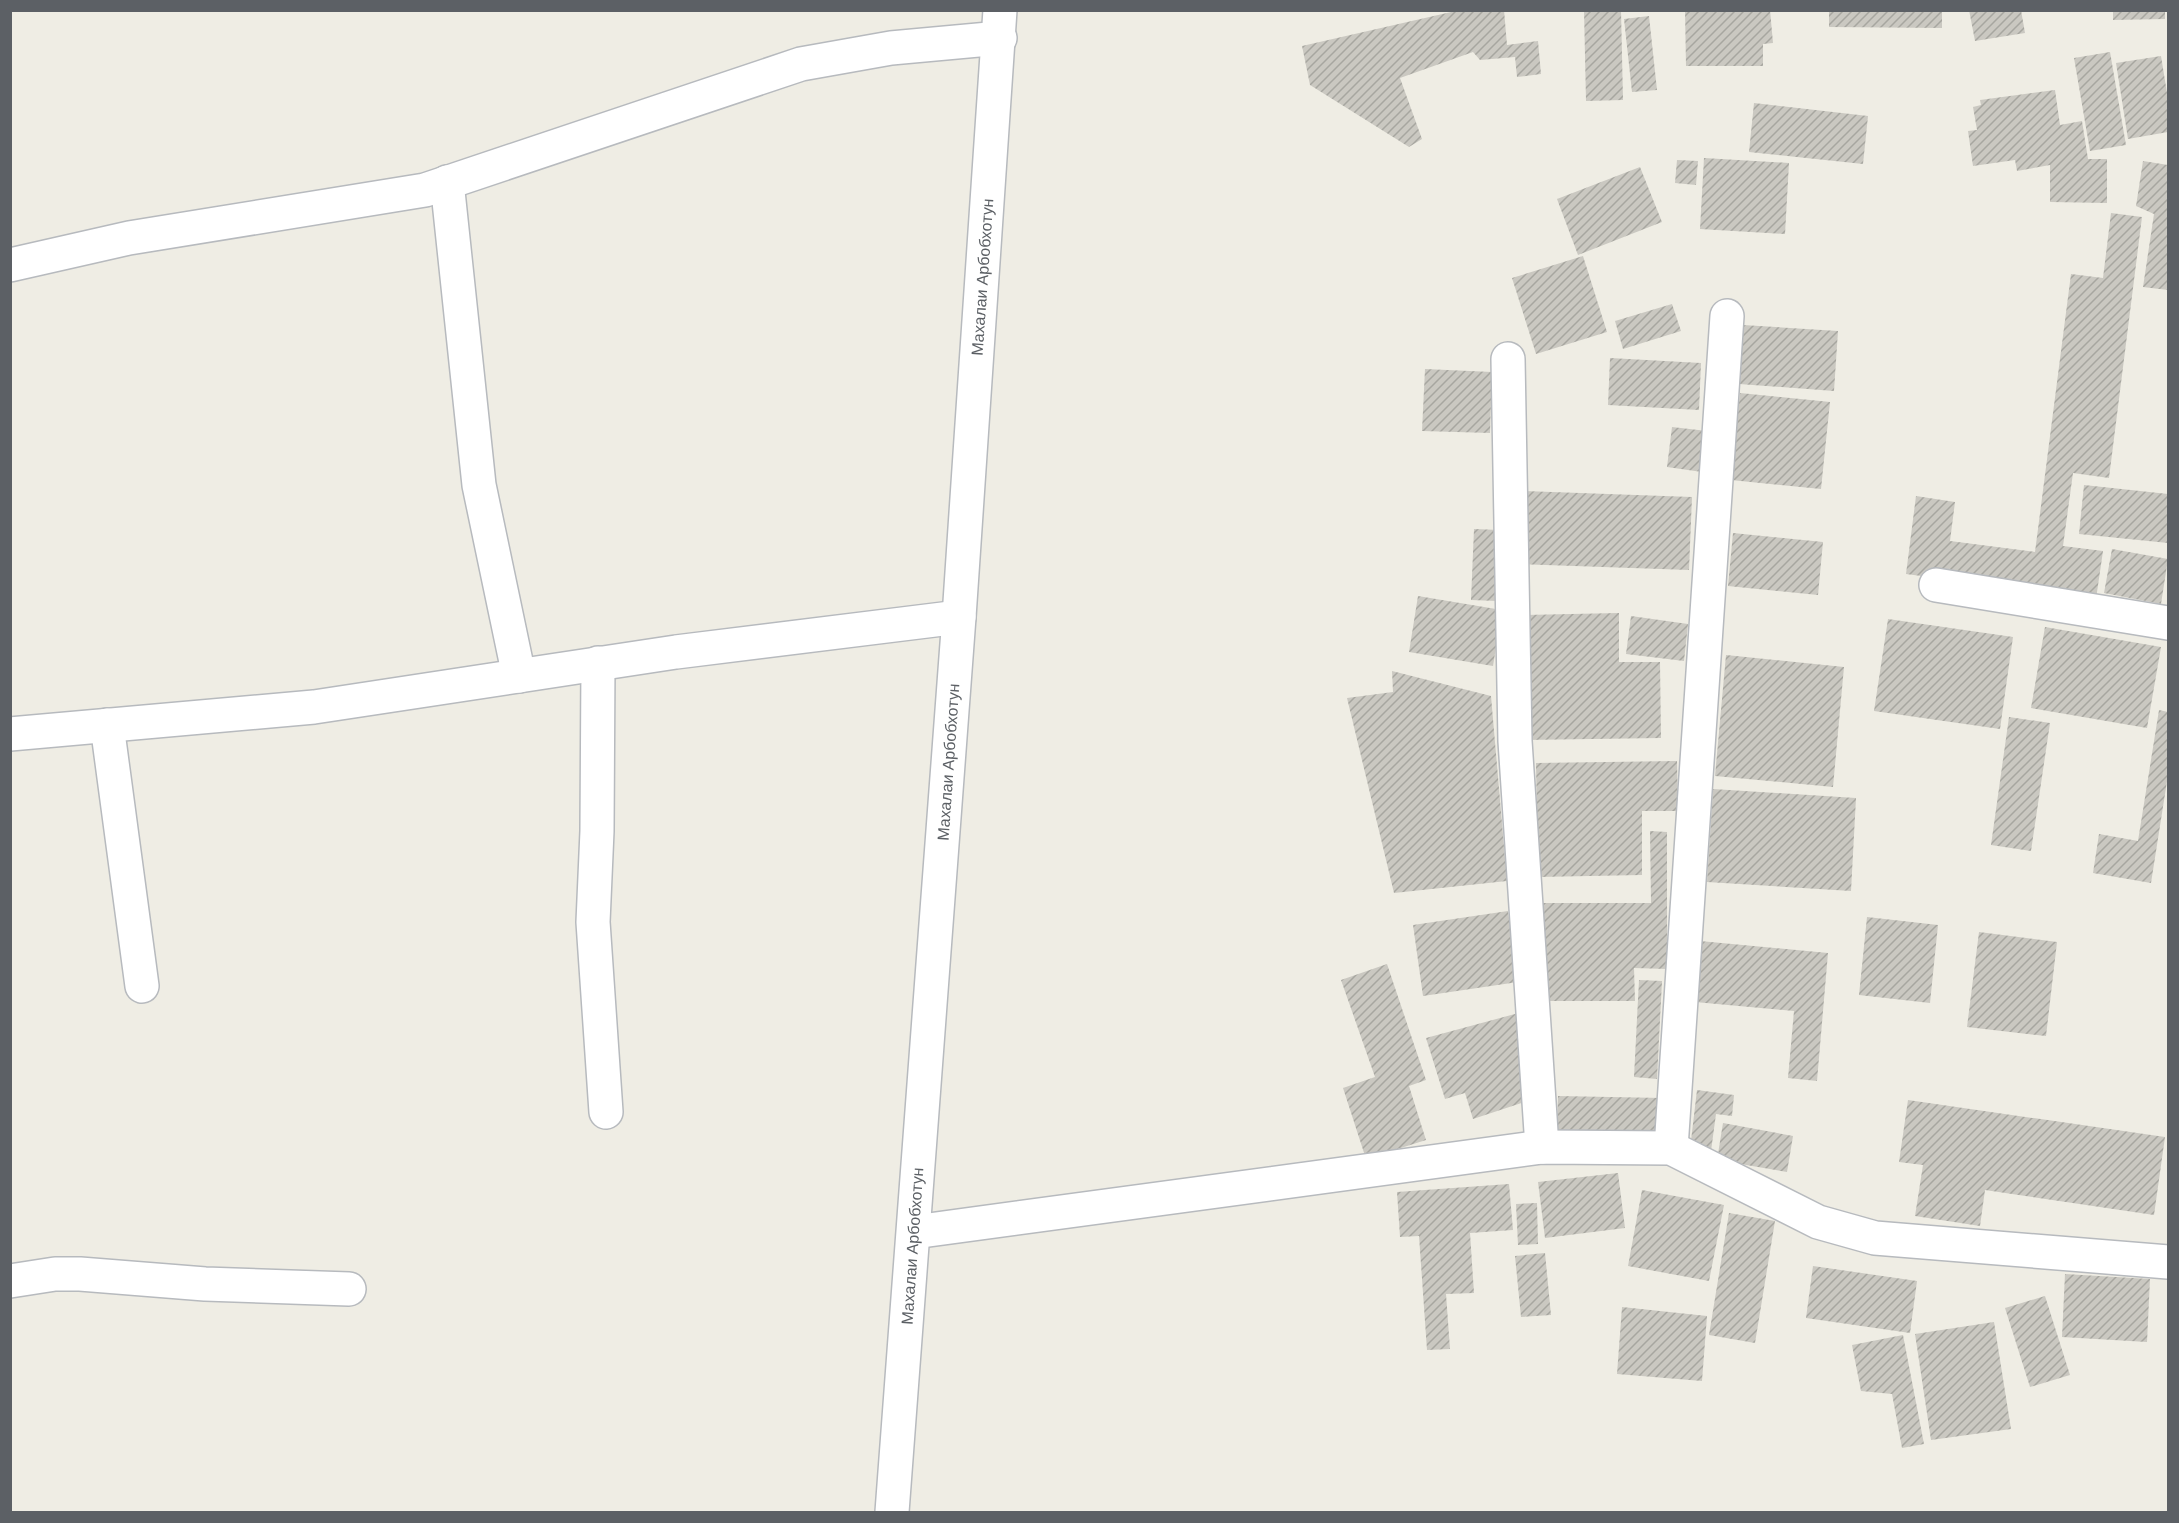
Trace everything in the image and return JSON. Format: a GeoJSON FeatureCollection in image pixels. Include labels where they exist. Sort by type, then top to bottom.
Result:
{"type":"FeatureCollection","features":[{"type":"Feature","properties":{"kind":"street"},"geometry":{"type":"LineString","coordinates":[[10,265],[129,238],[424,190],[801,64],[891,48],[1004,18]]}},
{"type":"Feature","properties":{"kind":"street","name":"Махалаи Арбобхотун"},"geometry":{"type":"LineString","coordinates":[[892,1512],[1004,18]]}},
{"type":"Feature","properties":{"kind":"street"},"geometry":{"type":"LineString","coordinates":[[447,182],[479,485],[519,676]]}},
{"type":"Feature","properties":{"kind":"street"},"geometry":{"type":"LineString","coordinates":[[1671,1148],[1727,316]]}},
{"type":"Feature","properties":{"kind":"street"},"geometry":{"type":"LineString","coordinates":[[1508,359],[1515,741],[1542,1147]]}},
{"type":"Feature","properties":{"kind":"street"},"geometry":{"type":"LineString","coordinates":[[1936,585],[2169,623]]}},
{"type":"Feature","properties":{"kind":"street"},"geometry":{"type":"LineString","coordinates":[[10,734],[314,707],[598,663],[959,617]]}},
{"type":"Feature","properties":{"kind":"street"},"geometry":{"type":"LineString","coordinates":[[598,663],[597,831],[593,922],[606,1112]]}},
{"type":"Feature","properties":{"kind":"street"},"geometry":{"type":"LineString","coordinates":[[107,725],[142,986]]}},
{"type":"Feature","properties":{"kind":"street"},"geometry":{"type":"LineString","coordinates":[[914,1232],[1542,1147],[1671,1148],[1818,1222],[1875,1238],[2169,1262]]}},
{"type":"Feature","properties":{"kind":"street"},"geometry":{"type":"LineString","coordinates":[[10,1281],[80,1274],[205,1284],[350,1289]]}},
{"type":"Feature","properties":{"kind":"building"},"geometry":{"type":"Polygon","coordinates":[[[1460,10],[1504,10],[1507,45],[1538,41],[1541,74],[1517,77],[1515,57],[1480,60],[1473,52],[1400,78],[1422,139],[1409,147],[1310,85],[1302,46],[1460,10]]]}},
{"type":"Feature","properties":{"kind":"building"},"geometry":{"type":"Polygon","coordinates":[[[1584,10],[1621,10],[1623,100],[1586,101],[1584,10]]]}},
{"type":"Feature","properties":{"kind":"building"},"geometry":{"type":"Polygon","coordinates":[[[1685,10],[1770,10],[1773,43],[1763,44],[1763,66],[1686,66],[1685,10]]]}},
{"type":"Feature","properties":{"kind":"building"},"geometry":{"type":"Polygon","coordinates":[[[1829,10],[1942,10],[1942,28],[1829,27],[1829,10]]]}},
{"type":"Feature","properties":{"kind":"building"},"geometry":{"type":"Polygon","coordinates":[[[1969,10],[2021,10],[2025,33],[1975,41],[1969,10]]]}},
{"type":"Feature","properties":{"kind":"building"},"geometry":{"type":"Polygon","coordinates":[[[2113,10],[2165,10],[2165,19],[2113,20],[2113,10]]]}},
{"type":"Feature","properties":{"kind":"building"},"geometry":{"type":"Polygon","coordinates":[[[1649,16],[1657,90],[1632,92],[1624,19],[1649,16]]]}},
{"type":"Feature","properties":{"kind":"building"},"geometry":{"type":"Polygon","coordinates":[[[2110,52],[2126,145],[2090,151],[2074,58],[2110,52]]]}},
{"type":"Feature","properties":{"kind":"building"},"geometry":{"type":"Polygon","coordinates":[[[2161,56],[2168,99],[2168,132],[2128,139],[2116,63],[2161,56]]]}},
{"type":"Feature","properties":{"kind":"building"},"geometry":{"type":"Polygon","coordinates":[[[2055,90],[2060,125],[2082,121],[2088,159],[2107,159],[2107,203],[2050,202],[2050,165],[2017,171],[2015,160],[1973,166],[1968,131],[1977,130],[1973,107],[1981,105],[1980,100],[2055,90]]]}},
{"type":"Feature","properties":{"kind":"building"},"geometry":{"type":"Polygon","coordinates":[[[1754,103],[1868,116],[1863,164],[1749,152],[1754,103]]]}},
{"type":"Feature","properties":{"kind":"building"},"geometry":{"type":"Polygon","coordinates":[[[1704,158],[1789,163],[1785,234],[1700,229],[1704,158]]]}},
{"type":"Feature","properties":{"kind":"building"},"geometry":{"type":"Polygon","coordinates":[[[1677,160],[1698,161],[1696,185],[1675,183],[1677,160]]]}},
{"type":"Feature","properties":{"kind":"building"},"geometry":{"type":"Polygon","coordinates":[[[2143,161],[2168,165],[2168,290],[2143,287],[2154,214],[2136,206],[2143,161]]]}},
{"type":"Feature","properties":{"kind":"building"},"geometry":{"type":"Polygon","coordinates":[[[1640,167],[1662,222],[1578,255],[1557,199],[1640,167]]]}},
{"type":"Feature","properties":{"kind":"building"},"geometry":{"type":"Polygon","coordinates":[[[2111,213],[2142,217],[2109,478],[2073,473],[2063,546],[2103,551],[2096,599],[1906,574],[1916,496],[1955,502],[1950,541],[2035,552],[2071,274],[2103,278],[2111,213]]]}},
{"type":"Feature","properties":{"kind":"building"},"geometry":{"type":"Polygon","coordinates":[[[1583,256],[1607,332],[1536,354],[1512,278],[1583,256]]]}},
{"type":"Feature","properties":{"kind":"building"},"geometry":{"type":"Polygon","coordinates":[[[1672,304],[1681,331],[1623,349],[1615,321],[1672,304]]]}},
{"type":"Feature","properties":{"kind":"building"},"geometry":{"type":"Polygon","coordinates":[[[1743,325],[1838,331],[1834,391],[1739,384],[1743,325]]]}},
{"type":"Feature","properties":{"kind":"building"},"geometry":{"type":"Polygon","coordinates":[[[1610,358],[1701,363],[1699,410],[1608,405],[1610,358]]]}},
{"type":"Feature","properties":{"kind":"building"},"geometry":{"type":"Polygon","coordinates":[[[1425,369],[1492,372],[1490,433],[1422,431],[1425,369]]]}},
{"type":"Feature","properties":{"kind":"building"},"geometry":{"type":"Polygon","coordinates":[[[1740,393],[1830,402],[1821,489],[1731,480],[1740,393]]]}},
{"type":"Feature","properties":{"kind":"building"},"geometry":{"type":"Polygon","coordinates":[[[1672,427],[1707,431],[1702,472],[1667,467],[1672,427]]]}},
{"type":"Feature","properties":{"kind":"building"},"geometry":{"type":"Polygon","coordinates":[[[2084,485],[2168,494],[2168,543],[2079,534],[2084,485]]]}},
{"type":"Feature","properties":{"kind":"building"},"geometry":{"type":"Polygon","coordinates":[[[1523,491],[1692,497],[1689,570],[1520,564],[1523,491]]]}},
{"type":"Feature","properties":{"kind":"building"},"geometry":{"type":"Polygon","coordinates":[[[1474,529],[1500,530],[1497,601],[1471,600],[1474,529]]]}},
{"type":"Feature","properties":{"kind":"building"},"geometry":{"type":"Polygon","coordinates":[[[1733,533],[1823,542],[1818,595],[1728,586],[1733,533]]]}},
{"type":"Feature","properties":{"kind":"building"},"geometry":{"type":"Polygon","coordinates":[[[2112,549],[2168,559],[2161,604],[2104,593],[2112,549]]]}},
{"type":"Feature","properties":{"kind":"building"},"geometry":{"type":"Polygon","coordinates":[[[1418,596],[1502,610],[1493,666],[1409,652],[1418,596]]]}},
{"type":"Feature","properties":{"kind":"building"},"geometry":{"type":"Polygon","coordinates":[[[1619,613],[1619,662],[1660,662],[1661,738],[1525,740],[1523,615],[1619,613]]]}},
{"type":"Feature","properties":{"kind":"building"},"geometry":{"type":"Polygon","coordinates":[[[1631,616],[1688,624],[1684,661],[1626,654],[1631,616]]]}},
{"type":"Feature","properties":{"kind":"building"},"geometry":{"type":"Polygon","coordinates":[[[1888,619],[2013,637],[2000,729],[1874,711],[1888,619]]]}},
{"type":"Feature","properties":{"kind":"building"},"geometry":{"type":"Polygon","coordinates":[[[2045,627],[2161,647],[2147,728],[2031,708],[2045,627]]]}},
{"type":"Feature","properties":{"kind":"building"},"geometry":{"type":"Polygon","coordinates":[[[1726,655],[1844,667],[1833,787],[1715,776],[1726,655]]]}},
{"type":"Feature","properties":{"kind":"building"},"geometry":{"type":"Polygon","coordinates":[[[1392,671],[1491,696],[1507,881],[1394,893],[1347,698],[1393,692],[1392,671]]]}},
{"type":"Feature","properties":{"kind":"building"},"geometry":{"type":"Polygon","coordinates":[[[2159,710],[2168,712],[2168,775],[2151,883],[2093,873],[2099,834],[2138,841],[2159,710]]]}},
{"type":"Feature","properties":{"kind":"building"},"geometry":{"type":"Polygon","coordinates":[[[2009,717],[2050,723],[2031,851],[1991,845],[2009,717]]]}},
{"type":"Feature","properties":{"kind":"building"},"geometry":{"type":"Polygon","coordinates":[[[1677,761],[1678,811],[1642,811],[1642,875],[1538,877],[1536,763],[1677,761]]]}},
{"type":"Feature","properties":{"kind":"building"},"geometry":{"type":"Polygon","coordinates":[[[1713,789],[1856,798],[1851,891],[1707,882],[1713,789]]]}},
{"type":"Feature","properties":{"kind":"building"},"geometry":{"type":"Polygon","coordinates":[[[1650,831],[1667,832],[1667,969],[1634,968],[1635,1001],[1540,1001],[1540,903],[1651,903],[1650,831]]]}},
{"type":"Feature","properties":{"kind":"building"},"geometry":{"type":"Polygon","coordinates":[[[1508,911],[1518,982],[1423,996],[1413,925],[1508,911]]]}},
{"type":"Feature","properties":{"kind":"building"},"geometry":{"type":"Polygon","coordinates":[[[1867,917],[1938,925],[1930,1003],[1859,995],[1867,917]]]}},
{"type":"Feature","properties":{"kind":"building"},"geometry":{"type":"Polygon","coordinates":[[[1979,932],[2057,942],[2046,1036],[1967,1027],[1979,932]]]}},
{"type":"Feature","properties":{"kind":"building"},"geometry":{"type":"Polygon","coordinates":[[[1700,941],[1828,953],[1817,1081],[1788,1078],[1794,1011],[1695,1002],[1700,941]]]}},
{"type":"Feature","properties":{"kind":"building"},"geometry":{"type":"Polygon","coordinates":[[[1387,964],[1426,1080],[1409,1086],[1426,1140],[1366,1159],[1343,1088],[1375,1077],[1341,980],[1387,964]]]}},
{"type":"Feature","properties":{"kind":"building"},"geometry":{"type":"Polygon","coordinates":[[[1639,980],[1662,981],[1657,1079],[1634,1077],[1639,980]]]}},
{"type":"Feature","properties":{"kind":"building"},"geometry":{"type":"Polygon","coordinates":[[[1526,1011],[1534,1099],[1473,1119],[1465,1093],[1445,1099],[1426,1038],[1526,1011]]]}},
{"type":"Feature","properties":{"kind":"building"},"geometry":{"type":"Polygon","coordinates":[[[1697,1090],[1734,1095],[1732,1116],[1716,1114],[1711,1151],[1690,1149],[1697,1090]]]}},
{"type":"Feature","properties":{"kind":"building"},"geometry":{"type":"Polygon","coordinates":[[[1558,1096],[1663,1098],[1663,1134],[1557,1132],[1558,1096]]]}},
{"type":"Feature","properties":{"kind":"building"},"geometry":{"type":"Polygon","coordinates":[[[1908,1100],[2165,1137],[2154,1215],[1985,1190],[1980,1226],[1915,1216],[1923,1165],[1899,1162],[1908,1100]]]}},
{"type":"Feature","properties":{"kind":"building"},"geometry":{"type":"Polygon","coordinates":[[[1723,1123],[1793,1136],[1787,1172],[1717,1160],[1723,1123]]]}},
{"type":"Feature","properties":{"kind":"building"},"geometry":{"type":"Polygon","coordinates":[[[1618,1173],[1625,1228],[1545,1238],[1538,1182],[1618,1173]]]}},
{"type":"Feature","properties":{"kind":"building"},"geometry":{"type":"Polygon","coordinates":[[[1509,1184],[1513,1230],[1470,1233],[1474,1293],[1446,1294],[1450,1349],[1427,1350],[1419,1236],[1400,1237],[1397,1192],[1509,1184]]]}},
{"type":"Feature","properties":{"kind":"building"},"geometry":{"type":"Polygon","coordinates":[[[1642,1190],[1724,1205],[1709,1281],[1628,1266],[1642,1190]]]}},
{"type":"Feature","properties":{"kind":"building"},"geometry":{"type":"Polygon","coordinates":[[[1537,1203],[1538,1244],[1518,1245],[1516,1204],[1537,1203]]]}},
{"type":"Feature","properties":{"kind":"building"},"geometry":{"type":"Polygon","coordinates":[[[1729,1213],[1775,1221],[1755,1343],[1709,1335],[1729,1213]]]}},
{"type":"Feature","properties":{"kind":"building"},"geometry":{"type":"Polygon","coordinates":[[[1545,1253],[1551,1315],[1521,1317],[1515,1256],[1545,1253]]]}},
{"type":"Feature","properties":{"kind":"building"},"geometry":{"type":"Polygon","coordinates":[[[1813,1266],[1917,1281],[1910,1333],[1806,1318],[1813,1266]]]}},
{"type":"Feature","properties":{"kind":"building"},"geometry":{"type":"Polygon","coordinates":[[[2065,1274],[2150,1279],[2147,1342],[2062,1337],[2065,1274]]]}},
{"type":"Feature","properties":{"kind":"building"},"geometry":{"type":"Polygon","coordinates":[[[2045,1296],[2070,1375],[2030,1387],[2005,1308],[2045,1296]]]}},
{"type":"Feature","properties":{"kind":"building"},"geometry":{"type":"Polygon","coordinates":[[[1622,1307],[1707,1316],[1702,1381],[1617,1374],[1622,1307]]]}},
{"type":"Feature","properties":{"kind":"building"},"geometry":{"type":"Polygon","coordinates":[[[1994,1322],[2011,1429],[1931,1440],[1915,1334],[1994,1322]]]}},
{"type":"Feature","properties":{"kind":"building"},"geometry":{"type":"Polygon","coordinates":[[[1903,1335],[1924,1444],[1902,1448],[1892,1394],[1861,1391],[1852,1345],[1903,1335]]]}}]}
